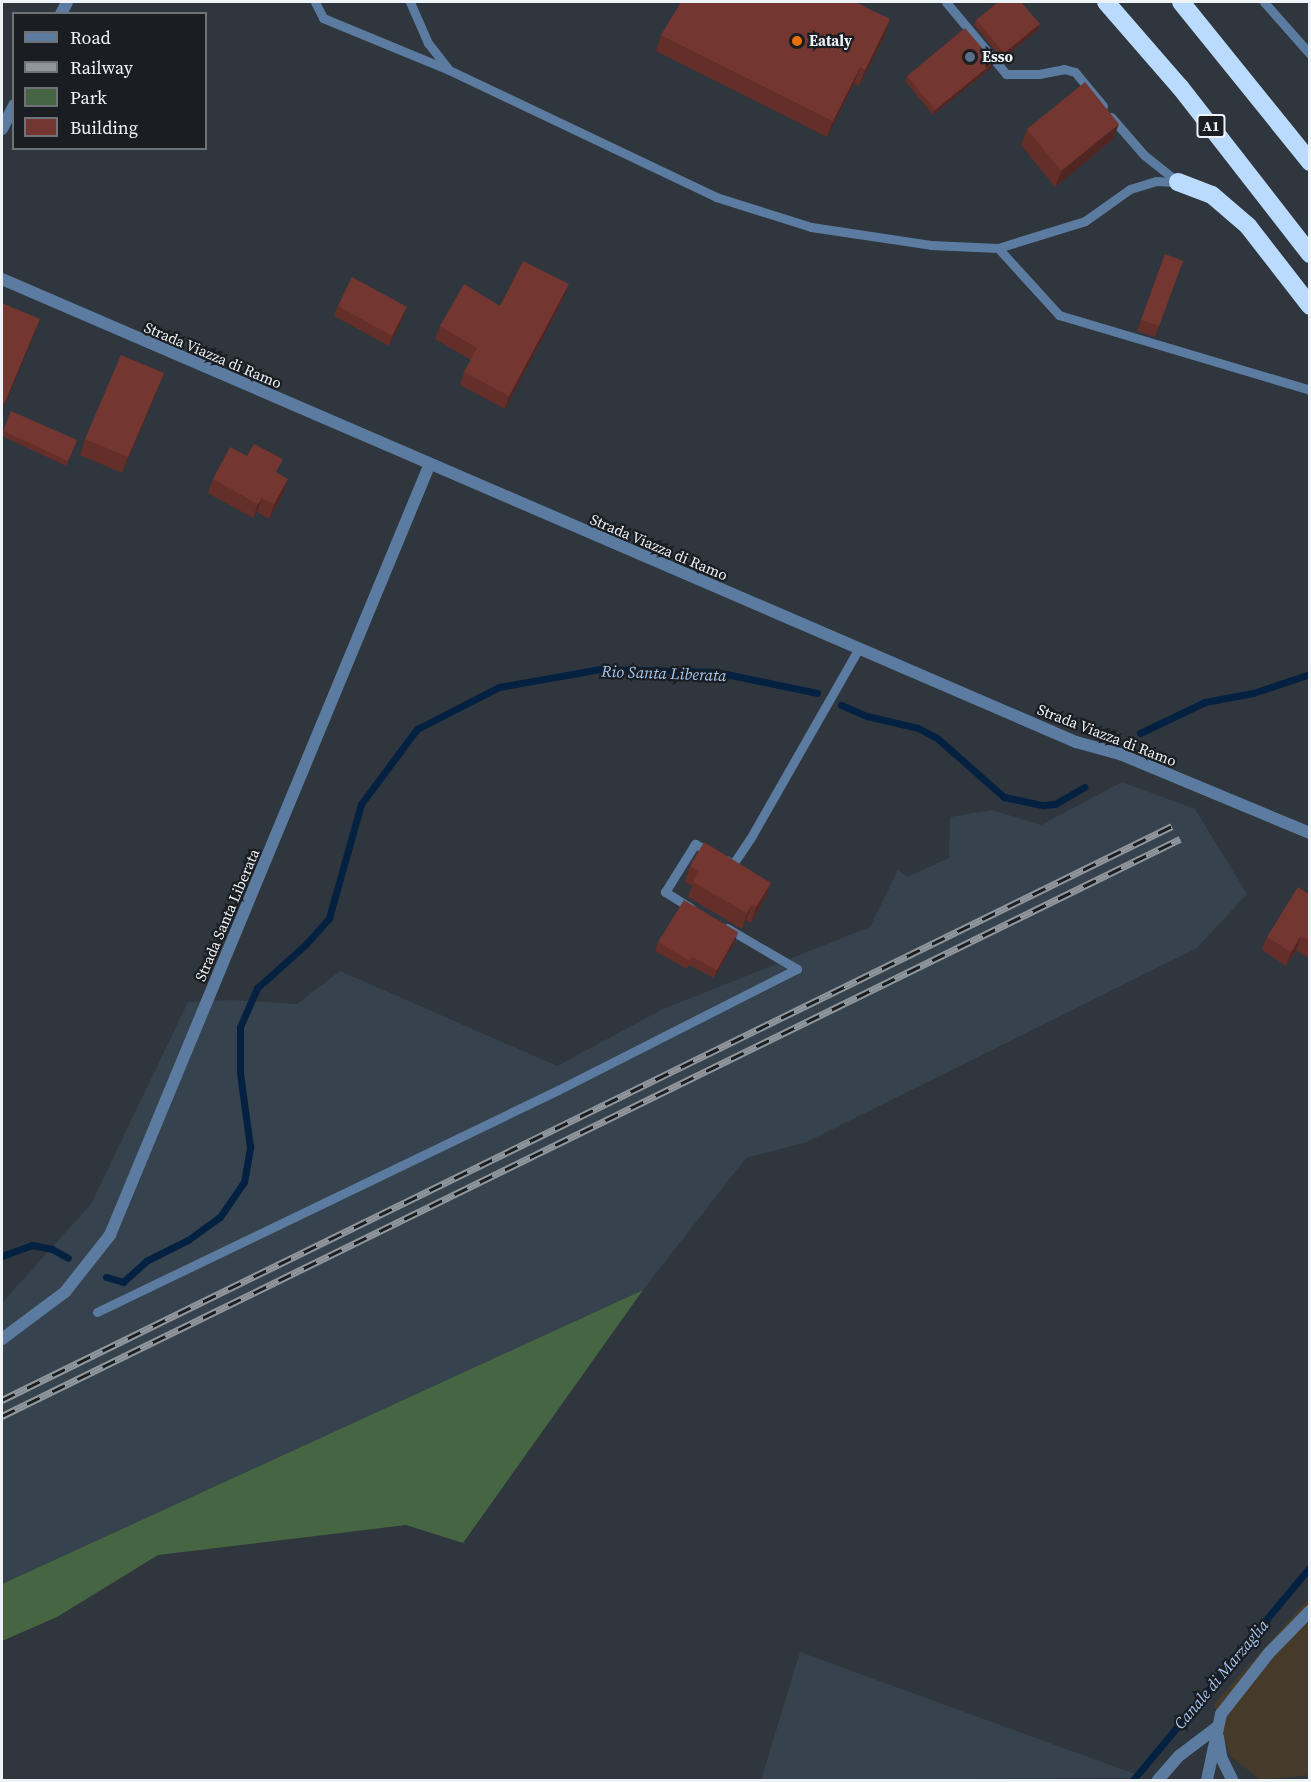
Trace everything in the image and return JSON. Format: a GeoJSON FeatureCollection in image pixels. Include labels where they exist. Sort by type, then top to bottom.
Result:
{"type":"FeatureCollection","features":[{"type":"Feature","properties":{"kind":"highway","name":"A1"},"geometry":{"type":"LineString","coordinates":[[1107,2],[1180,87],[1310,254]]}},
{"type":"Feature","properties":{"kind":"highway"},"geometry":{"type":"LineString","coordinates":[[1180,2],[1310,162]]}},
{"type":"Feature","properties":{"kind":"highway"},"geometry":{"type":"LineString","coordinates":[[1178,182],[1212,195],[1248,226],[1310,306]]}},
{"type":"Feature","properties":{"kind":"street"},"geometry":{"type":"LineString","coordinates":[[2,129],[12,109]]}},
{"type":"Feature","properties":{"kind":"street","name":"Strada Viazza di Ramo"},"geometry":{"type":"LineString","coordinates":[[2,279],[429,466],[1076,742],[1120,754],[1310,832]]}},
{"type":"Feature","properties":{"kind":"street","name":"Strada Santa Liberata"},"geometry":{"type":"LineString","coordinates":[[2,1339],[65,1292],[110,1235],[429,466]]}},
{"type":"Feature","properties":{"kind":"street"},"geometry":{"type":"LineString","coordinates":[[1207,1780],[1217,1727],[1231,1698],[1310,1611]]}},
{"type":"Feature","properties":{"kind":"street"},"geometry":{"type":"LineString","coordinates":[[1158,1780],[1179,1756],[1217,1727]]}},
{"type":"Feature","properties":{"kind":"street"},"geometry":{"type":"LineString","coordinates":[[1217,1727],[1221,1757],[1232,1780]]}},
{"type":"Feature","properties":{"kind":"lane"},"geometry":{"type":"LineString","coordinates":[[315,2],[323,18],[449,70],[716,197],[811,227],[931,245],[998,248],[1085,221],[1130,189],[1156,182],[1178,182]]}},
{"type":"Feature","properties":{"kind":"lane"},"geometry":{"type":"LineString","coordinates":[[410,2],[428,44],[449,70]]}},
{"type":"Feature","properties":{"kind":"lane"},"geometry":{"type":"LineString","coordinates":[[946,2],[1006,74],[1039,74],[1064,69],[1075,72],[1144,155],[1178,182]]}},
{"type":"Feature","properties":{"kind":"lane"},"geometry":{"type":"LineString","coordinates":[[1264,2],[1310,54]]}},
{"type":"Feature","properties":{"kind":"lane"},"geometry":{"type":"LineString","coordinates":[[998,248],[1059,315],[1310,390]]}},
{"type":"Feature","properties":{"kind":"lane"},"geometry":{"type":"LineString","coordinates":[[705,916],[664,892],[695,844],[733,864],[859,648]]}},
{"type":"Feature","properties":{"kind":"lane"},"geometry":{"type":"LineString","coordinates":[[98,1312],[558,1090],[797,969],[716,922]]}},
{"type":"Feature","properties":{"kind":"shaded area"},"geometry":{"type":"Polygon","coordinates":[[[1122,782],[1195,809],[1247,894],[1197,948],[807,1142],[746,1158],[643,1290],[2,1584],[2,1303],[91,1204],[188,1002],[232,1000],[297,1004],[340,971],[557,1066],[663,1009],[870,927],[898,870],[907,877],[949,858],[950,817],[992,810],[1041,825],[1122,782]]]}},
{"type":"Feature","properties":{"kind":"shaded area"},"geometry":{"type":"Polygon","coordinates":[[[1309,1598],[1309,1775],[1261,1780],[1230,1756],[1214,1704],[1309,1598]]]}},
{"type":"Feature","properties":{"kind":"shaded area"},"geometry":{"type":"Polygon","coordinates":[[[800,1652],[1146,1778],[761,1780],[800,1652]]]}},
{"type":"Feature","properties":{"kind":"green space"},"geometry":{"type":"Polygon","coordinates":[[[643,1290],[463,1543],[406,1525],[158,1555],[57,1617],[2,1641],[2,1584],[643,1290]]]}},
{"type":"Feature","properties":{"kind":"building"},"geometry":{"type":"Polygon","coordinates":[[[681,2],[855,2],[890,19],[865,70],[860,67],[833,121],[661,35],[681,2]]]}},
{"type":"Feature","properties":{"kind":"building"},"geometry":{"type":"Polygon","coordinates":[[[998,2],[1021,2],[1040,24],[1004,53],[976,20],[998,2]]]}},
{"type":"Feature","properties":{"kind":"building"},"geometry":{"type":"Polygon","coordinates":[[[965,28],[994,62],[935,110],[907,76],[965,28]]]}},
{"type":"Feature","properties":{"kind":"building"},"geometry":{"type":"Polygon","coordinates":[[[1085,82],[1119,124],[1061,171],[1027,129],[1085,82]]]}},
{"type":"Feature","properties":{"kind":"building"},"geometry":{"type":"Polygon","coordinates":[[[1165,254],[1183,261],[1159,326],[1141,320],[1165,254]]]}},
{"type":"Feature","properties":{"kind":"building"},"geometry":{"type":"Polygon","coordinates":[[[523,261],[569,284],[509,396],[464,372],[477,348],[440,326],[464,284],[500,306],[523,261]]]}},
{"type":"Feature","properties":{"kind":"building"},"geometry":{"type":"Polygon","coordinates":[[[352,277],[407,307],[392,336],[338,306],[352,277]]]}},
{"type":"Feature","properties":{"kind":"building"},"geometry":{"type":"Polygon","coordinates":[[[2,303],[40,319],[4,404],[2,403],[2,303]]]}},
{"type":"Feature","properties":{"kind":"building"},"geometry":{"type":"Polygon","coordinates":[[[121,355],[164,373],[128,457],[85,439],[121,355]]]}},
{"type":"Feature","properties":{"kind":"building"},"geometry":{"type":"Polygon","coordinates":[[[11,411],[77,440],[68,461],[3,431],[11,411]]]}},
{"type":"Feature","properties":{"kind":"building"},"geometry":{"type":"Polygon","coordinates":[[[254,444],[283,459],[276,472],[288,479],[274,504],[262,498],[258,504],[213,479],[230,447],[247,456],[254,444]]]}},
{"type":"Feature","properties":{"kind":"building"},"geometry":{"type":"Polygon","coordinates":[[[704,842],[771,883],[756,907],[752,905],[747,913],[693,882],[699,872],[690,866],[704,842]]]}},
{"type":"Feature","properties":{"kind":"building"},"geometry":{"type":"Polygon","coordinates":[[[1298,887],[1310,895],[1310,942],[1301,936],[1291,952],[1267,937],[1298,887]]]}},
{"type":"Feature","properties":{"kind":"building"},"geometry":{"type":"Polygon","coordinates":[[[684,900],[738,932],[717,970],[692,957],[690,961],[658,942],[684,900]]]}},
{"type":"Feature","properties":{"kind":"waterway","name":"Rio Santa Liberata"},"geometry":{"type":"LineString","coordinates":[[106,1277],[123,1282],[146,1261],[188,1240],[220,1217],[244,1182],[250,1147],[240,1073],[240,1027],[257,988],[305,945],[329,918],[361,804],[417,729],[499,687],[600,669],[716,672],[817,693]]}},
{"type":"Feature","properties":{"kind":"waterway","name":"Rio Santa Liberata"},"geometry":{"type":"LineString","coordinates":[[1140,733],[1205,702],[1253,693],[1310,674]]}},
{"type":"Feature","properties":{"kind":"waterway","name":"Rio Santa Liberata"},"geometry":{"type":"LineString","coordinates":[[841,705],[867,716],[918,728],[937,738],[1004,797],[1043,805],[1055,804],[1085,787]]}},
{"type":"Feature","properties":{"kind":"waterway","name":"Rio Santa Liberata"},"geometry":{"type":"LineString","coordinates":[[2,1256],[32,1245],[52,1249],[68,1258]]}},
{"type":"Feature","properties":{"kind":"waterway","name":"Canale di Marzaglia"},"geometry":{"type":"LineString","coordinates":[[1133,1780],[1310,1567]]}},
{"type":"Feature","properties":{"kind":"railway"},"geometry":{"type":"LineString","coordinates":[[2,1400],[1172,826]]}},
{"type":"Feature","properties":{"kind":"railway"},"geometry":{"type":"LineString","coordinates":[[2,1416],[1180,839]]}},
{"type":"Feature","properties":{"kind":"place","name":"Eataly"},"geometry":{"type":"Point","coordinates":[797,41]}},
{"type":"Feature","properties":{"kind":"place","name":"Esso"},"geometry":{"type":"Point","coordinates":[970,57]}}]}
